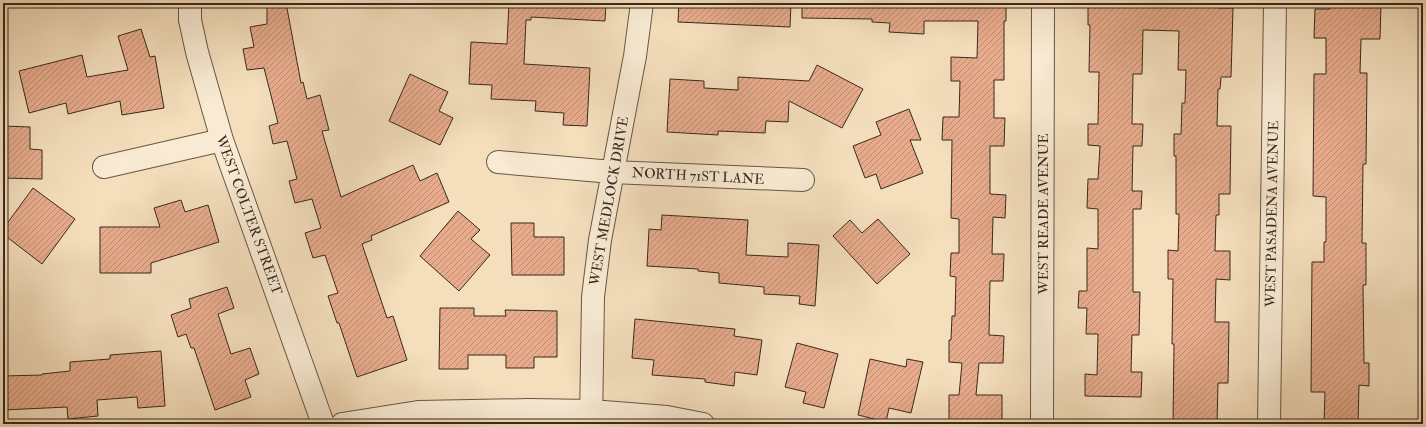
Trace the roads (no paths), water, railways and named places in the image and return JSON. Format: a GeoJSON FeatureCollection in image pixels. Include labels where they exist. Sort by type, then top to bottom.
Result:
{"type":"FeatureCollection","features":[{"type":"Feature","properties":{"kind":"street","name":"WEST COLTER STREET"},"geometry":{"type":"LineString","coordinates":[[190,3],[190,20],[197,52],[222,140],[323,424]]}},
{"type":"Feature","properties":{"kind":"street","name":"WEST MEDLOCK DRIVE"},"geometry":{"type":"LineString","coordinates":[[591,417],[594,297],[600,240],[635,56],[642,3]]}},
{"type":"Feature","properties":{"kind":"street","name":"WEST READE AVENUE"},"geometry":{"type":"LineString","coordinates":[[1042,424],[1043,3]]}},
{"type":"Feature","properties":{"kind":"street","name":"WEST PASADENA AVENUE"},"geometry":{"type":"LineString","coordinates":[[1269,424],[1275,3]]}},
{"type":"Feature","properties":{"kind":"street"},"geometry":{"type":"LineString","coordinates":[[104,167],[222,140]]}},
{"type":"Feature","properties":{"kind":"street","name":"NORTH 71ST LANE"},"geometry":{"type":"LineString","coordinates":[[498,162],[612,172],[803,180]]}},
{"type":"Feature","properties":{"kind":"street"},"geometry":{"type":"LineString","coordinates":[[342,424],[418,412],[591,417],[667,417],[703,424]]}}]}
